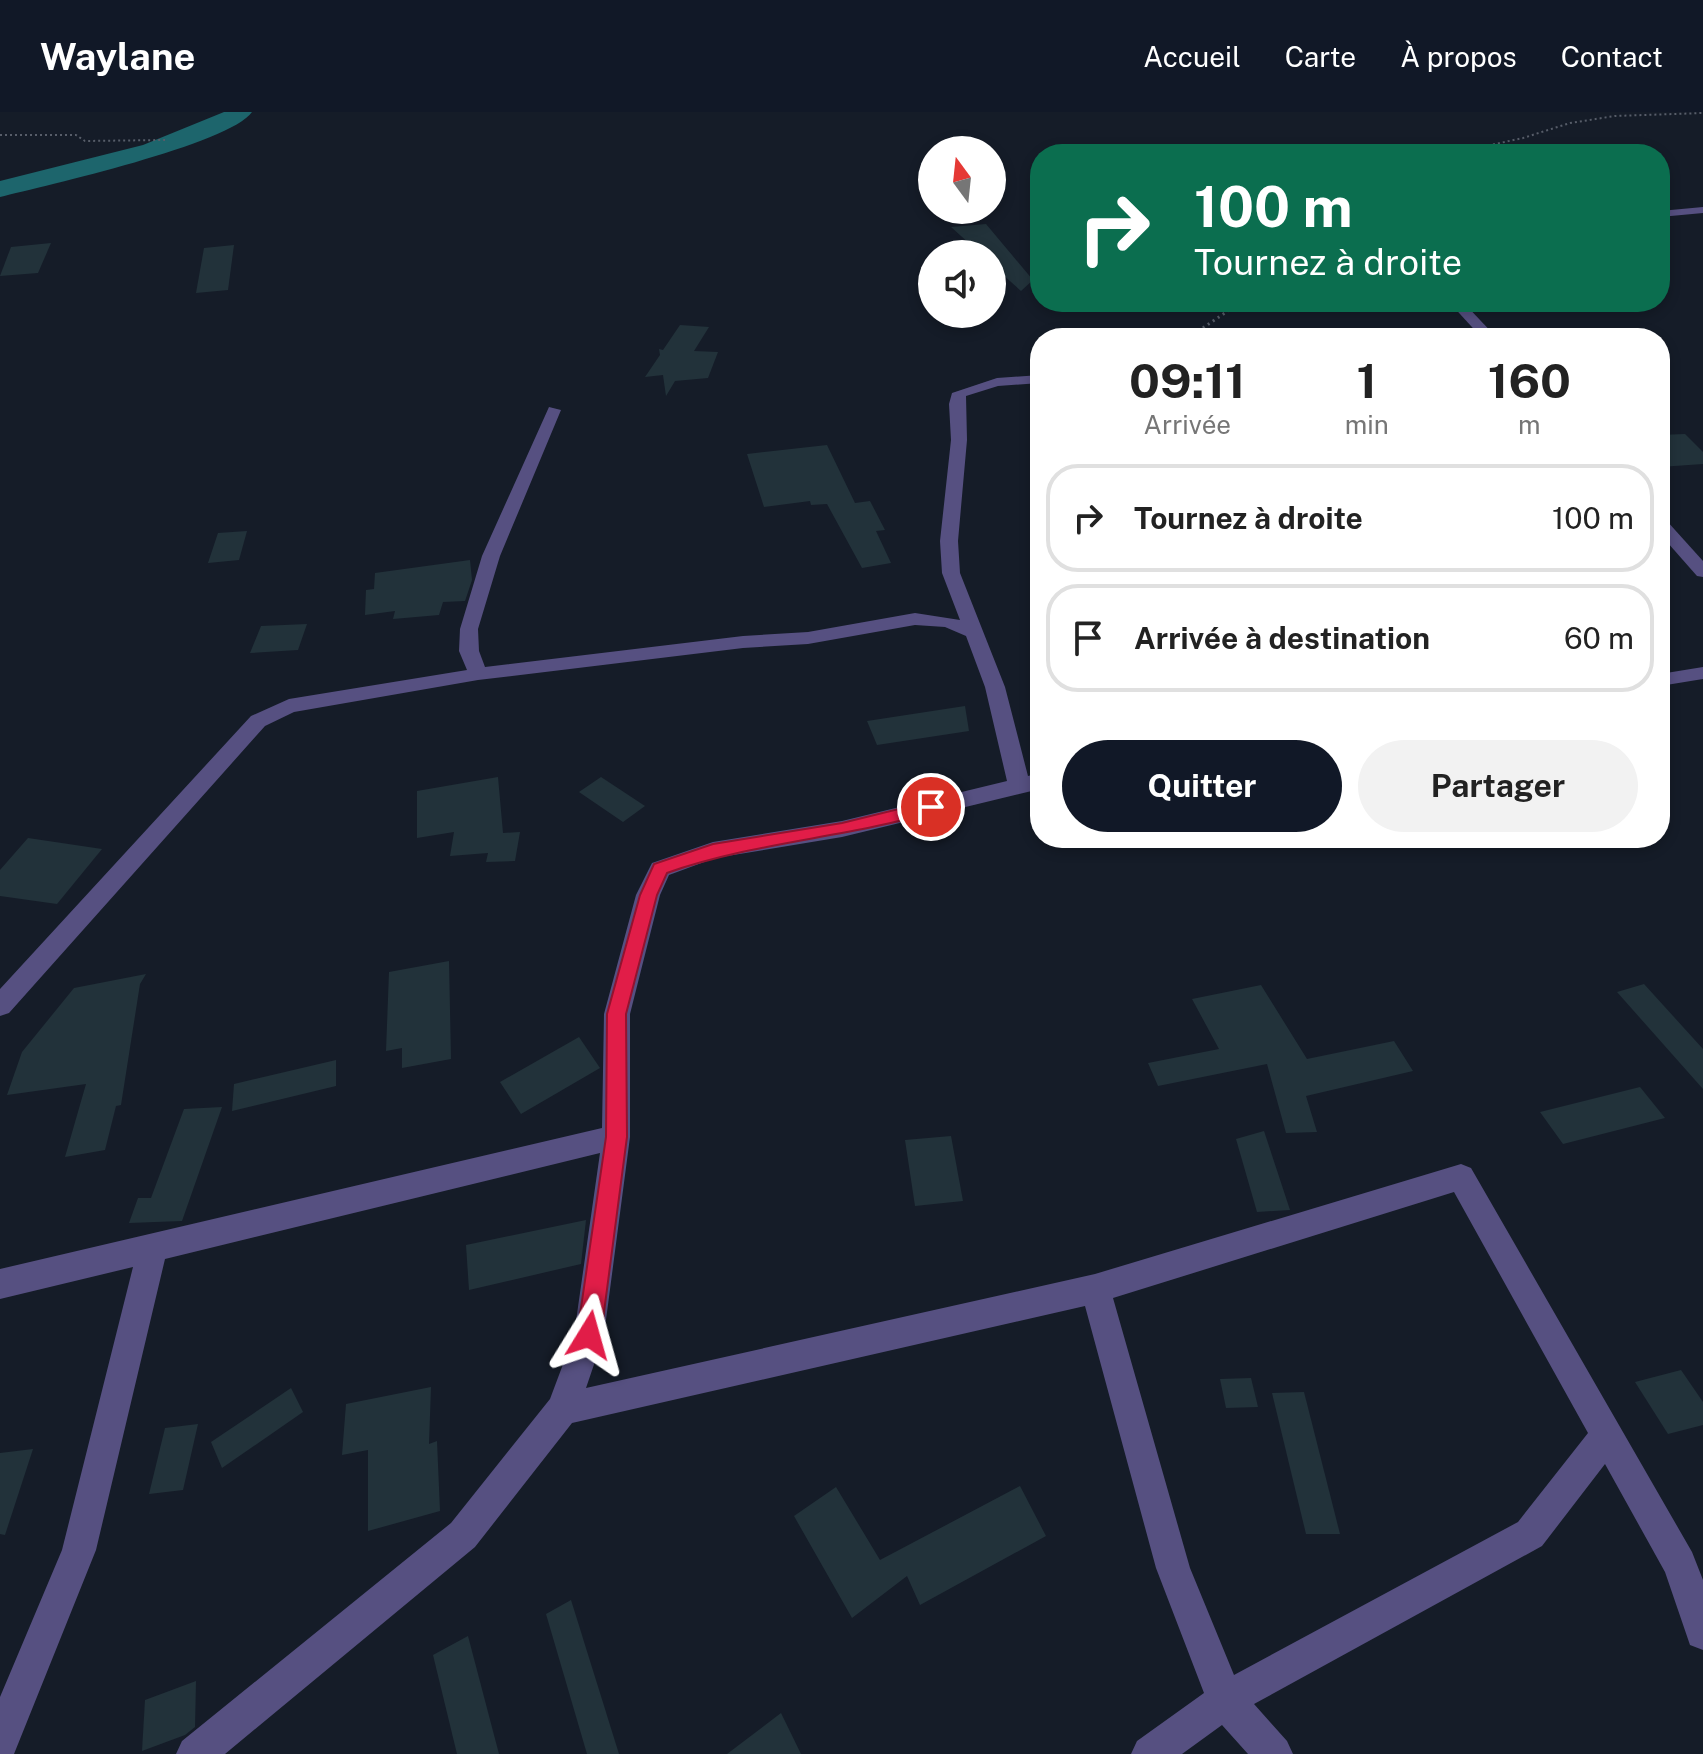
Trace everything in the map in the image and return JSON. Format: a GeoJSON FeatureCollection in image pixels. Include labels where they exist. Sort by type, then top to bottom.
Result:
{"type":"FeatureCollection","features":[{"type":"Feature","properties":{"kind":"street"},"geometry":{"type":"LineString","coordinates":[[1670,213],[1703,210]]}},
{"type":"Feature","properties":{"kind":"street"},"geometry":{"type":"LineString","coordinates":[[1465,312],[1481,328]]}},
{"type":"Feature","properties":{"kind":"street"},"geometry":{"type":"LineString","coordinates":[[195,1754],[463,1535],[563,1409],[589,1335],[616,1137],[617,1014],[648,895],[660,869],[713,850],[842,829],[1030,783],[951,573],[949,551],[959,440],[956,404],[965,389],[1030,380]]}},
{"type":"Feature","properties":{"kind":"street"},"geometry":{"type":"LineString","coordinates":[[478,674],[469,651],[469,629],[491,556],[554,410]]}},
{"type":"Feature","properties":{"kind":"street"},"geometry":{"type":"LineString","coordinates":[[1670,535],[1703,572]]}},
{"type":"Feature","properties":{"kind":"street"},"geometry":{"type":"LineString","coordinates":[[0,1006],[258,721],[289,706],[478,674],[743,642],[808,638],[915,619],[948,622],[973,632]]}},
{"type":"Feature","properties":{"kind":"street"},"geometry":{"type":"LineString","coordinates":[[1670,678],[1703,673]]}},
{"type":"Feature","properties":{"kind":"street"},"geometry":{"type":"LineString","coordinates":[[0,1284],[616,1137]]}},
{"type":"Feature","properties":{"kind":"street"},"geometry":{"type":"LineString","coordinates":[[563,1409],[1095,1289],[1461,1177],[1680,1564],[1703,1632]]}},
{"type":"Feature","properties":{"kind":"street"},"geometry":{"type":"LineString","coordinates":[[0,1742],[79,1550],[152,1250]]}},
{"type":"Feature","properties":{"kind":"street"},"geometry":{"type":"LineString","coordinates":[[1095,1289],[1173,1568],[1225,1700],[1274,1754]]}},
{"type":"Feature","properties":{"kind":"street"},"geometry":{"type":"LineString","coordinates":[[1150,1754],[1225,1700],[1530,1534],[1608,1434]]}},
{"type":"Feature","properties":{"kind":"path"},"geometry":{"type":"LineString","coordinates":[[1495,144],[1570,123],[1615,116],[1703,113]]}},
{"type":"Feature","properties":{"kind":"path"},"geometry":{"type":"LineString","coordinates":[[0,135],[76,135],[85,141],[165,140]]}},
{"type":"Feature","properties":{"kind":"path"},"geometry":{"type":"LineString","coordinates":[[1203,328],[1226,312]]}},
{"type":"Feature","properties":{"kind":"building"},"geometry":{"type":"Polygon","coordinates":[[[986,224],[999,240],[965,240],[951,227],[986,224]]]}},
{"type":"Feature","properties":{"kind":"building"},"geometry":{"type":"Polygon","coordinates":[[[51,243],[38,273],[0,276],[11,247],[51,243]]]}},
{"type":"Feature","properties":{"kind":"building"},"geometry":{"type":"Polygon","coordinates":[[[234,245],[228,290],[196,293],[204,248],[234,245]]]}},
{"type":"Feature","properties":{"kind":"building"},"geometry":{"type":"Polygon","coordinates":[[[1006,248],[1030,276],[1030,283],[1021,291],[1006,278],[1006,248]]]}},
{"type":"Feature","properties":{"kind":"building"},"geometry":{"type":"Polygon","coordinates":[[[680,325],[709,327],[694,351],[718,352],[708,378],[675,381],[666,396],[663,375],[645,377],[660,355],[659,349],[663,350],[680,325]]]}},
{"type":"Feature","properties":{"kind":"building"},"geometry":{"type":"Polygon","coordinates":[[[1685,434],[1703,452],[1703,464],[1670,466],[1670,435],[1685,434]]]}},
{"type":"Feature","properties":{"kind":"building"},"geometry":{"type":"Polygon","coordinates":[[[827,445],[855,503],[870,501],[885,530],[876,531],[891,563],[862,568],[827,504],[811,505],[810,501],[764,507],[747,454],[827,445]]]}},
{"type":"Feature","properties":{"kind":"building"},"geometry":{"type":"Polygon","coordinates":[[[247,531],[239,560],[208,563],[218,533],[247,531]]]}},
{"type":"Feature","properties":{"kind":"building"},"geometry":{"type":"Polygon","coordinates":[[[470,560],[472,580],[465,601],[443,602],[439,615],[393,619],[395,611],[365,615],[366,590],[374,589],[375,573],[470,560]]]}},
{"type":"Feature","properties":{"kind":"building"},"geometry":{"type":"Polygon","coordinates":[[[307,624],[298,650],[250,653],[261,626],[307,624]]]}},
{"type":"Feature","properties":{"kind":"building"},"geometry":{"type":"Polygon","coordinates":[[[965,706],[969,731],[877,745],[867,721],[965,706]]]}},
{"type":"Feature","properties":{"kind":"building"},"geometry":{"type":"Polygon","coordinates":[[[498,777],[503,833],[520,832],[515,861],[486,862],[488,853],[450,856],[454,832],[417,838],[417,791],[498,777]]]}},
{"type":"Feature","properties":{"kind":"building"},"geometry":{"type":"Polygon","coordinates":[[[601,777],[645,806],[623,822],[579,792],[601,777]]]}},
{"type":"Feature","properties":{"kind":"building"},"geometry":{"type":"Polygon","coordinates":[[[28,838],[102,849],[57,904],[0,896],[0,870],[28,838]]]}},
{"type":"Feature","properties":{"kind":"building"},"geometry":{"type":"Polygon","coordinates":[[[449,961],[451,1059],[402,1068],[402,1048],[386,1051],[389,972],[449,961]]]}},
{"type":"Feature","properties":{"kind":"building"},"geometry":{"type":"Polygon","coordinates":[[[146,974],[140,984],[121,1105],[116,1106],[105,1150],[65,1157],[86,1084],[7,1095],[22,1052],[74,988],[146,974]]]}},
{"type":"Feature","properties":{"kind":"building"},"geometry":{"type":"Polygon","coordinates":[[[1644,984],[1703,1049],[1703,1089],[1617,992],[1644,984]]]}},
{"type":"Feature","properties":{"kind":"building"},"geometry":{"type":"Polygon","coordinates":[[[1261,985],[1307,1059],[1394,1041],[1413,1071],[1306,1096],[1317,1132],[1286,1133],[1267,1064],[1158,1086],[1148,1063],[1219,1049],[1192,999],[1261,985]]]}},
{"type":"Feature","properties":{"kind":"building"},"geometry":{"type":"Polygon","coordinates":[[[579,1037],[600,1068],[521,1114],[500,1082],[579,1037]]]}},
{"type":"Feature","properties":{"kind":"building"},"geometry":{"type":"Polygon","coordinates":[[[336,1060],[336,1086],[232,1111],[234,1084],[336,1060]]]}},
{"type":"Feature","properties":{"kind":"building"},"geometry":{"type":"Polygon","coordinates":[[[1640,1087],[1665,1118],[1563,1144],[1540,1112],[1640,1087]]]}},
{"type":"Feature","properties":{"kind":"building"},"geometry":{"type":"Polygon","coordinates":[[[222,1107],[182,1221],[129,1223],[138,1198],[151,1198],[184,1109],[222,1107]]]}},
{"type":"Feature","properties":{"kind":"building"},"geometry":{"type":"Polygon","coordinates":[[[1264,1131],[1290,1210],[1257,1212],[1236,1139],[1264,1131]]]}},
{"type":"Feature","properties":{"kind":"building"},"geometry":{"type":"Polygon","coordinates":[[[951,1136],[963,1201],[915,1206],[905,1140],[951,1136]]]}},
{"type":"Feature","properties":{"kind":"building"},"geometry":{"type":"Polygon","coordinates":[[[586,1220],[581,1264],[469,1290],[466,1245],[586,1220]]]}},
{"type":"Feature","properties":{"kind":"building"},"geometry":{"type":"Polygon","coordinates":[[[1681,1370],[1703,1402],[1703,1425],[1668,1434],[1635,1382],[1681,1370]]]}},
{"type":"Feature","properties":{"kind":"building"},"geometry":{"type":"Polygon","coordinates":[[[1251,1378],[1258,1407],[1226,1408],[1220,1379],[1251,1378]]]}},
{"type":"Feature","properties":{"kind":"building"},"geometry":{"type":"Polygon","coordinates":[[[431,1387],[429,1444],[437,1441],[440,1511],[368,1531],[368,1450],[342,1455],[346,1404],[431,1387]]]}},
{"type":"Feature","properties":{"kind":"building"},"geometry":{"type":"Polygon","coordinates":[[[291,1388],[303,1412],[222,1468],[211,1442],[291,1388]]]}},
{"type":"Feature","properties":{"kind":"building"},"geometry":{"type":"Polygon","coordinates":[[[1304,1392],[1340,1534],[1306,1534],[1272,1393],[1304,1392]]]}},
{"type":"Feature","properties":{"kind":"building"},"geometry":{"type":"Polygon","coordinates":[[[198,1424],[183,1490],[149,1494],[165,1428],[198,1424]]]}},
{"type":"Feature","properties":{"kind":"building"},"geometry":{"type":"Polygon","coordinates":[[[33,1449],[5,1535],[0,1534],[0,1453],[33,1449]]]}},
{"type":"Feature","properties":{"kind":"building"},"geometry":{"type":"Polygon","coordinates":[[[1020,1486],[1046,1536],[920,1605],[907,1576],[852,1618],[794,1516],[836,1487],[880,1560],[1020,1486]]]}},
{"type":"Feature","properties":{"kind":"building"},"geometry":{"type":"Polygon","coordinates":[[[571,1600],[619,1754],[587,1754],[546,1614],[571,1600]]]}},
{"type":"Feature","properties":{"kind":"building"},"geometry":{"type":"Polygon","coordinates":[[[468,1636],[499,1754],[457,1754],[433,1655],[468,1636]]]}},
{"type":"Feature","properties":{"kind":"building"},"geometry":{"type":"Polygon","coordinates":[[[196,1681],[195,1727],[185,1735],[142,1751],[145,1700],[196,1681]]]}},
{"type":"Feature","properties":{"kind":"building"},"geometry":{"type":"Polygon","coordinates":[[[781,1713],[801,1754],[727,1754],[781,1713]]]}},
{"type":"Feature","properties":{"kind":"waterway"},"geometry":{"type":"LineString","coordinates":[[0,189],[152,150],[172,139],[229,120],[240,112]]}},
{"type":"Feature","properties":{"kind":"route"},"geometry":{"type":"LineString","coordinates":[[589,1335],[616,1137],[617,1014],[648,895],[660,869],[713,850],[842,829],[931,807]]}}]}
